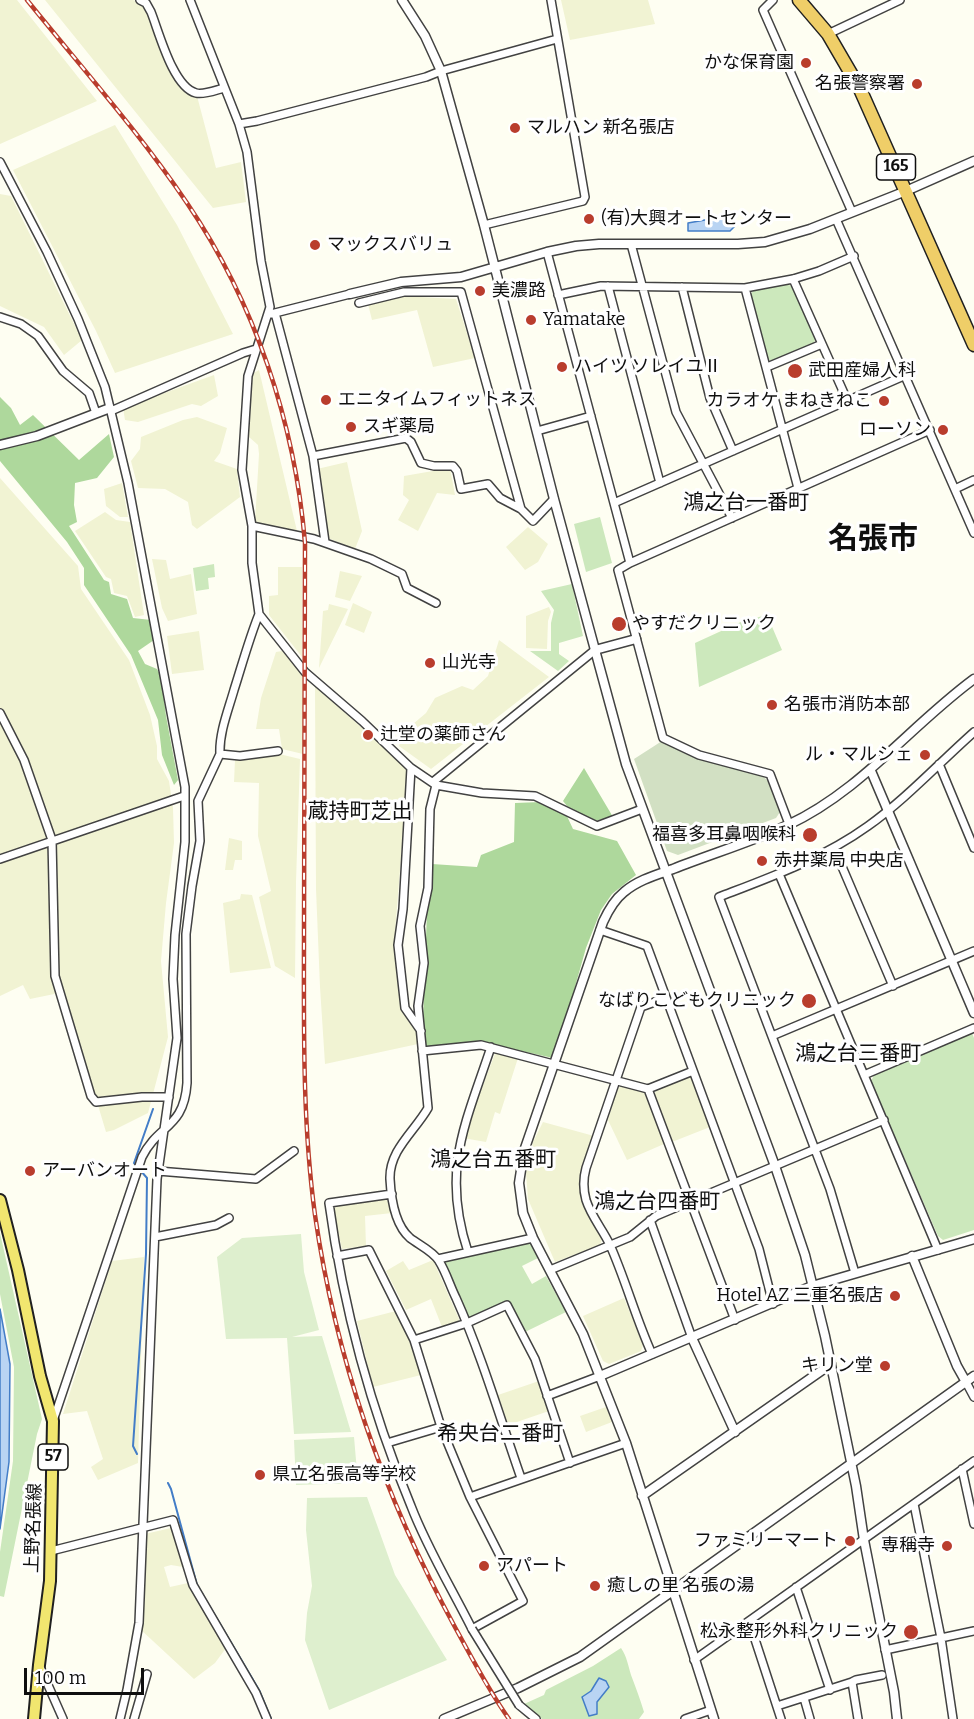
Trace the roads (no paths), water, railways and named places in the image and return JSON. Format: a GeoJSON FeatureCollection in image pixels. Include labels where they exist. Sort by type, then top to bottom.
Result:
{"type":"FeatureCollection","features":[{"type":"Feature","properties":{"kind":"highway","name":"165"},"geometry":{"type":"LineString","coordinates":[[799,0],[828,34],[860,89],[974,345]]}},
{"type":"Feature","properties":{"kind":"main road","name":"上野名張線"},"geometry":{"type":"LineString","coordinates":[[0,1200],[18,1270],[42,1385],[53,1421],[50,1581],[34,1719]]}},
{"type":"Feature","properties":{"kind":"street"},"geometry":{"type":"LineString","coordinates":[[140,0],[146,3],[152,12],[171,66],[182,81],[197,93],[224,88]]}},
{"type":"Feature","properties":{"kind":"street"},"geometry":{"type":"LineString","coordinates":[[190,0],[247,152],[261,261],[270,307],[313,456],[325,542]]}},
{"type":"Feature","properties":{"kind":"street"},"geometry":{"type":"LineString","coordinates":[[402,0],[425,36],[441,71],[484,225],[554,499],[626,764],[706,976],[805,1255],[851,1462],[894,1692],[897,1719]]}},
{"type":"Feature","properties":{"kind":"street"},"geometry":{"type":"LineString","coordinates":[[484,225],[583,201],[585,197],[551,0]]}},
{"type":"Feature","properties":{"kind":"street"},"geometry":{"type":"LineString","coordinates":[[773,0],[763,10],[852,212]]}},
{"type":"Feature","properties":{"kind":"street"},"geometry":{"type":"LineString","coordinates":[[828,34],[900,0]]}},
{"type":"Feature","properties":{"kind":"street"},"geometry":{"type":"LineString","coordinates":[[238,124],[426,77],[557,39]]}},
{"type":"Feature","properties":{"kind":"street"},"geometry":{"type":"LineString","coordinates":[[0,162],[47,252],[78,319],[105,387],[128,483],[185,787],[185,842],[172,979],[177,1038],[158,1171],[139,1623],[128,1690],[120,1719]]}},
{"type":"Feature","properties":{"kind":"street"},"geometry":{"type":"LineString","coordinates":[[272,314],[401,282],[444,279],[494,268],[547,252],[599,244],[752,244],[794,235],[974,162]]}},
{"type":"Feature","properties":{"kind":"street"},"geometry":{"type":"LineString","coordinates":[[836,219],[974,532]]}},
{"type":"Feature","properties":{"kind":"street"},"geometry":{"type":"LineString","coordinates":[[631,244],[676,412],[732,518]]}},
{"type":"Feature","properties":{"kind":"street"},"geometry":{"type":"LineString","coordinates":[[547,252],[630,563]]}},
{"type":"Feature","properties":{"kind":"street"},"geometry":{"type":"LineString","coordinates":[[558,294],[608,286],[745,288],[794,279],[854,256]]}},
{"type":"Feature","properties":{"kind":"street"},"geometry":{"type":"LineString","coordinates":[[794,279],[847,400]]}},
{"type":"Feature","properties":{"kind":"street"},"geometry":{"type":"LineString","coordinates":[[608,286],[660,483]]}},
{"type":"Feature","properties":{"kind":"street"},"geometry":{"type":"LineString","coordinates":[[682,287],[710,398],[733,451]]}},
{"type":"Feature","properties":{"kind":"street"},"geometry":{"type":"LineString","coordinates":[[745,288],[798,488]]}},
{"type":"Feature","properties":{"kind":"street"},"geometry":{"type":"LineString","coordinates":[[359,303],[404,292],[461,292],[520,509]]}},
{"type":"Feature","properties":{"kind":"street"},"geometry":{"type":"LineString","coordinates":[[53,1421],[138,1168],[148,1146],[175,1122],[186,1095],[186,934],[200,840],[198,801],[220,754],[228,711],[259,614],[252,563],[252,526],[242,470],[248,376],[256,349],[272,314]]}},
{"type":"Feature","properties":{"kind":"street"},"geometry":{"type":"LineString","coordinates":[[0,317],[21,324],[38,336],[63,371],[89,393],[96,413]]}},
{"type":"Feature","properties":{"kind":"street"},"geometry":{"type":"LineString","coordinates":[[767,368],[822,344]]}},
{"type":"Feature","properties":{"kind":"street"},"geometry":{"type":"LineString","coordinates":[[0,445],[37,436],[111,409],[256,349]]}},
{"type":"Feature","properties":{"kind":"street"},"geometry":{"type":"LineString","coordinates":[[614,504],[906,375]]}},
{"type":"Feature","properties":{"kind":"street"},"geometry":{"type":"LineString","coordinates":[[537,431],[591,416]]}},
{"type":"Feature","properties":{"kind":"street"},"geometry":{"type":"LineString","coordinates":[[789,824],[770,774],[699,755],[663,738],[618,570],[930,430]]}},
{"type":"Feature","properties":{"kind":"street"},"geometry":{"type":"LineString","coordinates":[[313,456],[406,438],[411,442],[421,463],[453,466],[457,471],[461,489],[488,484],[500,498],[520,509],[533,521],[554,499]]}},
{"type":"Feature","properties":{"kind":"street"},"geometry":{"type":"LineString","coordinates":[[955,489],[974,480]]}},
{"type":"Feature","properties":{"kind":"street"},"geometry":{"type":"LineString","coordinates":[[252,526],[325,542],[371,559],[402,574],[408,588],[436,603]]}},
{"type":"Feature","properties":{"kind":"street"},"geometry":{"type":"LineString","coordinates":[[259,614],[305,672],[362,721],[411,768],[434,783],[482,793],[535,796],[597,826],[642,809]]}},
{"type":"Feature","properties":{"kind":"street"},"geometry":{"type":"LineString","coordinates":[[521,1478],[467,1323],[438,1259],[404,1231],[396,1213],[392,1194],[391,1168],[399,1148],[421,1121],[428,1108],[418,1006],[424,963],[420,926],[428,888],[430,809],[434,783],[595,650],[636,639]]}},
{"type":"Feature","properties":{"kind":"street"},"geometry":{"type":"LineString","coordinates":[[685,1719],[712,1714],[626,1443],[576,1317],[533,1238],[521,1204],[519,1174],[524,1151],[600,930],[611,906],[622,893],[636,883],[789,824],[822,806],[871,771],[924,720],[974,679]]}},
{"type":"Feature","properties":{"kind":"street"},"geometry":{"type":"LineString","coordinates":[[0,713],[24,760],[52,840],[55,976],[92,1100],[96,1102],[142,1097],[169,1097]]}},
{"type":"Feature","properties":{"kind":"street"},"geometry":{"type":"LineString","coordinates":[[855,1273],[830,1189],[719,897],[779,874],[834,848],[888,811],[974,732]]}},
{"type":"Feature","properties":{"kind":"street"},"geometry":{"type":"LineString","coordinates":[[220,754],[240,756],[278,751]]}},
{"type":"Feature","properties":{"kind":"street"},"geometry":{"type":"LineString","coordinates":[[939,765],[974,848]]}},
{"type":"Feature","properties":{"kind":"street"},"geometry":{"type":"LineString","coordinates":[[411,768],[403,909],[398,945],[405,1008],[421,1031]]}},
{"type":"Feature","properties":{"kind":"street"},"geometry":{"type":"LineString","coordinates":[[871,771],[974,1013]]}},
{"type":"Feature","properties":{"kind":"street"},"geometry":{"type":"LineString","coordinates":[[0,860],[52,840],[184,796]]}},
{"type":"Feature","properties":{"kind":"street"},"geometry":{"type":"LineString","coordinates":[[834,848],[893,986]]}},
{"type":"Feature","properties":{"kind":"street"},"geometry":{"type":"LineString","coordinates":[[779,874],[938,1250]]}},
{"type":"Feature","properties":{"kind":"street"},"geometry":{"type":"LineString","coordinates":[[600,930],[647,946],[736,1183],[759,1249],[773,1304]]}},
{"type":"Feature","properties":{"kind":"street"},"geometry":{"type":"LineString","coordinates":[[772,1036],[974,951]]}},
{"type":"Feature","properties":{"kind":"street"},"geometry":{"type":"LineString","coordinates":[[652,1354],[632,1309],[610,1246],[589,1207],[584,1193],[584,1180],[586,1168],[641,1007],[666,998]]}},
{"type":"Feature","properties":{"kind":"street"},"geometry":{"type":"LineString","coordinates":[[864,1075],[974,1028]]}},
{"type":"Feature","properties":{"kind":"street"},"geometry":{"type":"LineString","coordinates":[[422,1051],[472,1045],[491,1047],[648,1089],[693,1071]]}},
{"type":"Feature","properties":{"kind":"street"},"geometry":{"type":"LineString","coordinates":[[468,1252],[456,1204],[456,1162],[463,1129],[491,1047]]}},
{"type":"Feature","properties":{"kind":"street"},"geometry":{"type":"LineString","coordinates":[[648,1089],[735,1320]]}},
{"type":"Feature","properties":{"kind":"street"},"geometry":{"type":"LineString","coordinates":[[550,1270],[630,1237],[650,1220],[690,1202],[884,1120]]}},
{"type":"Feature","properties":{"kind":"street"},"geometry":{"type":"LineString","coordinates":[[158,1171],[256,1179],[294,1151]]}},
{"type":"Feature","properties":{"kind":"street"},"geometry":{"type":"LineString","coordinates":[[392,1194],[329,1203],[337,1256],[368,1384],[411,1509],[472,1629],[519,1705],[536,1719]]}},
{"type":"Feature","properties":{"kind":"street"},"geometry":{"type":"LineString","coordinates":[[155,1237],[216,1225],[229,1218]]}},
{"type":"Feature","properties":{"kind":"street"},"geometry":{"type":"LineString","coordinates":[[650,1220],[692,1338],[735,1432]]}},
{"type":"Feature","properties":{"kind":"street"},"geometry":{"type":"LineString","coordinates":[[438,1259],[533,1238]]}},
{"type":"Feature","properties":{"kind":"street"},"geometry":{"type":"LineString","coordinates":[[547,1396],[692,1338],[812,1286],[974,1239]]}},
{"type":"Feature","properties":{"kind":"street"},"geometry":{"type":"LineString","coordinates":[[337,1256],[369,1250],[414,1340],[441,1427],[470,1497],[523,1601],[472,1629]]}},
{"type":"Feature","properties":{"kind":"street"},"geometry":{"type":"LineString","coordinates":[[912,1256],[957,1366],[974,1397]]}},
{"type":"Feature","properties":{"kind":"street"},"geometry":{"type":"LineString","coordinates":[[414,1340],[467,1323],[507,1305],[536,1359],[570,1463]]}},
{"type":"Feature","properties":{"kind":"street"},"geometry":{"type":"LineString","coordinates":[[642,1496],[831,1364]]}},
{"type":"Feature","properties":{"kind":"street"},"geometry":{"type":"LineString","coordinates":[[444,1719],[518,1688],[580,1657],[974,1376]]}},
{"type":"Feature","properties":{"kind":"street"},"geometry":{"type":"LineString","coordinates":[[387,1443],[441,1427]]}},
{"type":"Feature","properties":{"kind":"street"},"geometry":{"type":"LineString","coordinates":[[470,1497],[626,1443]]}},
{"type":"Feature","properties":{"kind":"street"},"geometry":{"type":"LineString","coordinates":[[694,1660],[974,1461]]}},
{"type":"Feature","properties":{"kind":"street"},"geometry":{"type":"LineString","coordinates":[[962,1469],[973,1518]]}},
{"type":"Feature","properties":{"kind":"street"},"geometry":{"type":"LineString","coordinates":[[914,1504],[941,1638],[952,1699],[953,1719]]}},
{"type":"Feature","properties":{"kind":"street"},"geometry":{"type":"LineString","coordinates":[[51,1551],[173,1521],[193,1585],[256,1693],[267,1719]]}},
{"type":"Feature","properties":{"kind":"street"},"geometry":{"type":"LineString","coordinates":[[796,1587],[830,1690]]}},
{"type":"Feature","properties":{"kind":"street"},"geometry":{"type":"LineString","coordinates":[[749,1621],[781,1719]]}},
{"type":"Feature","properties":{"kind":"street"},"geometry":{"type":"LineString","coordinates":[[885,1650],[974,1631]]}},
{"type":"Feature","properties":{"kind":"street"},"geometry":{"type":"LineString","coordinates":[[39,1665],[63,1719]]}},
{"type":"Feature","properties":{"kind":"street"},"geometry":{"type":"LineString","coordinates":[[134,1719],[147,1674]]}},
{"type":"Feature","properties":{"kind":"street"},"geometry":{"type":"LineString","coordinates":[[777,1706],[856,1680],[882,1675]]}},
{"type":"Feature","properties":{"kind":"street"},"geometry":{"type":"LineString","coordinates":[[852,1682],[858,1719]]}},
{"type":"Feature","properties":{"kind":"street"},"geometry":{"type":"LineString","coordinates":[[804,1698],[810,1719]]}},
{"type":"Feature","properties":{"kind":"water"},"geometry":{"type":"Polygon","coordinates":[[[733,215],[735,226],[730,231],[688,231],[688,223],[733,215]]]}},
{"type":"Feature","properties":{"kind":"water"},"geometry":{"type":"Polygon","coordinates":[[[0,1309],[10,1364],[9,1462],[0,1529],[0,1309]]]}},
{"type":"Feature","properties":{"kind":"water"},"geometry":{"type":"Polygon","coordinates":[[[599,1678],[606,1681],[609,1687],[597,1702],[597,1714],[589,1716],[582,1697],[591,1691],[599,1678]]]}},
{"type":"Feature","properties":{"kind":"waterway"},"geometry":{"type":"LineString","coordinates":[[137,1454],[133,1446],[146,1254],[147,1178],[134,1163],[153,1109]]}},
{"type":"Feature","properties":{"kind":"waterway"},"geometry":{"type":"LineString","coordinates":[[168,1483],[197,1585],[259,1690],[271,1719]]}},
{"type":"Feature","properties":{"kind":"railway"},"geometry":{"type":"LineString","coordinates":[[27,0],[169,177],[211,241],[252,323],[281,409],[292,453],[305,543],[305,1072],[311,1179],[324,1269],[350,1376],[386,1480],[407,1531],[456,1629],[509,1719]]}},
{"type":"Feature","properties":{"kind":"place","name":"かな保育園"},"geometry":{"type":"Point","coordinates":[806,63]}},
{"type":"Feature","properties":{"kind":"place","name":"名張警察署"},"geometry":{"type":"Point","coordinates":[917,84]}},
{"type":"Feature","properties":{"kind":"place","name":"マルハン 新名張店"},"geometry":{"type":"Point","coordinates":[515,128]}},
{"type":"Feature","properties":{"kind":"place","name":"(有)大興オートセンター"},"geometry":{"type":"Point","coordinates":[589,219]}},
{"type":"Feature","properties":{"kind":"place","name":"マックスバリュ"},"geometry":{"type":"Point","coordinates":[315,245]}},
{"type":"Feature","properties":{"kind":"place","name":"美濃路"},"geometry":{"type":"Point","coordinates":[480,291]}},
{"type":"Feature","properties":{"kind":"place","name":"Yamatake"},"geometry":{"type":"Point","coordinates":[531,320]}},
{"type":"Feature","properties":{"kind":"place","name":"ハイツ ソレイユⅡ"},"geometry":{"type":"Point","coordinates":[562,367]}},
{"type":"Feature","properties":{"kind":"place","name":"武田産婦人科"},"geometry":{"type":"Point","coordinates":[795,371]}},
{"type":"Feature","properties":{"kind":"place","name":"エニタイムフィットネス"},"geometry":{"type":"Point","coordinates":[326,400]}},
{"type":"Feature","properties":{"kind":"place","name":"カラオケ まねきねこ"},"geometry":{"type":"Point","coordinates":[884,401]}},
{"type":"Feature","properties":{"kind":"place","name":"スギ薬局"},"geometry":{"type":"Point","coordinates":[351,427]}},
{"type":"Feature","properties":{"kind":"place","name":"ローソン"},"geometry":{"type":"Point","coordinates":[943,430]}},
{"type":"Feature","properties":{"kind":"place","name":"やすだクリニック"},"geometry":{"type":"Point","coordinates":[619,624]}},
{"type":"Feature","properties":{"kind":"place","name":"山光寺"},"geometry":{"type":"Point","coordinates":[430,663]}},
{"type":"Feature","properties":{"kind":"place","name":"名張市消防本部"},"geometry":{"type":"Point","coordinates":[772,705]}},
{"type":"Feature","properties":{"kind":"place","name":"辻堂の薬師さん"},"geometry":{"type":"Point","coordinates":[368,735]}},
{"type":"Feature","properties":{"kind":"place","name":"ル・マルシェ"},"geometry":{"type":"Point","coordinates":[925,755]}},
{"type":"Feature","properties":{"kind":"place","name":"福喜多耳鼻咽喉科"},"geometry":{"type":"Point","coordinates":[810,835]}},
{"type":"Feature","properties":{"kind":"place","name":"赤井薬局 中央店"},"geometry":{"type":"Point","coordinates":[762,861]}},
{"type":"Feature","properties":{"kind":"place","name":"なばりこどもクリニック"},"geometry":{"type":"Point","coordinates":[809,1001]}},
{"type":"Feature","properties":{"kind":"place","name":"アーバンオート"},"geometry":{"type":"Point","coordinates":[30,1171]}},
{"type":"Feature","properties":{"kind":"place","name":"Hotel AZ 三重名張店"},"geometry":{"type":"Point","coordinates":[895,1296]}},
{"type":"Feature","properties":{"kind":"place","name":"キリン堂"},"geometry":{"type":"Point","coordinates":[885,1366]}},
{"type":"Feature","properties":{"kind":"place","name":"県立名張高等学校"},"geometry":{"type":"Point","coordinates":[260,1475]}},
{"type":"Feature","properties":{"kind":"place","name":"ファミリーマート"},"geometry":{"type":"Point","coordinates":[850,1541]}},
{"type":"Feature","properties":{"kind":"place","name":"専稱寺"},"geometry":{"type":"Point","coordinates":[947,1546]}},
{"type":"Feature","properties":{"kind":"place","name":"アパート"},"geometry":{"type":"Point","coordinates":[484,1566]}},
{"type":"Feature","properties":{"kind":"place","name":"癒しの里 名張の湯"},"geometry":{"type":"Point","coordinates":[595,1586]}},
{"type":"Feature","properties":{"kind":"place","name":"松永整形外科クリニック"},"geometry":{"type":"Point","coordinates":[911,1632]}},
{"type":"Feature","properties":{"kind":"district","name":"鴻之台一番町"},"geometry":{"type":"Point","coordinates":[746,503]}},
{"type":"Feature","properties":{"kind":"district","name":"名張市"},"geometry":{"type":"Point","coordinates":[873,540]}},
{"type":"Feature","properties":{"kind":"district","name":"蔵持町芝出"},"geometry":{"type":"Point","coordinates":[360,812]}},
{"type":"Feature","properties":{"kind":"district","name":"鴻之台三番町"},"geometry":{"type":"Point","coordinates":[858,1054]}},
{"type":"Feature","properties":{"kind":"district","name":"鴻之台五番町"},"geometry":{"type":"Point","coordinates":[493,1160]}},
{"type":"Feature","properties":{"kind":"district","name":"鴻之台四番町"},"geometry":{"type":"Point","coordinates":[657,1202]}},
{"type":"Feature","properties":{"kind":"district","name":"希央台二番町"},"geometry":{"type":"Point","coordinates":[500,1434]}}]}
